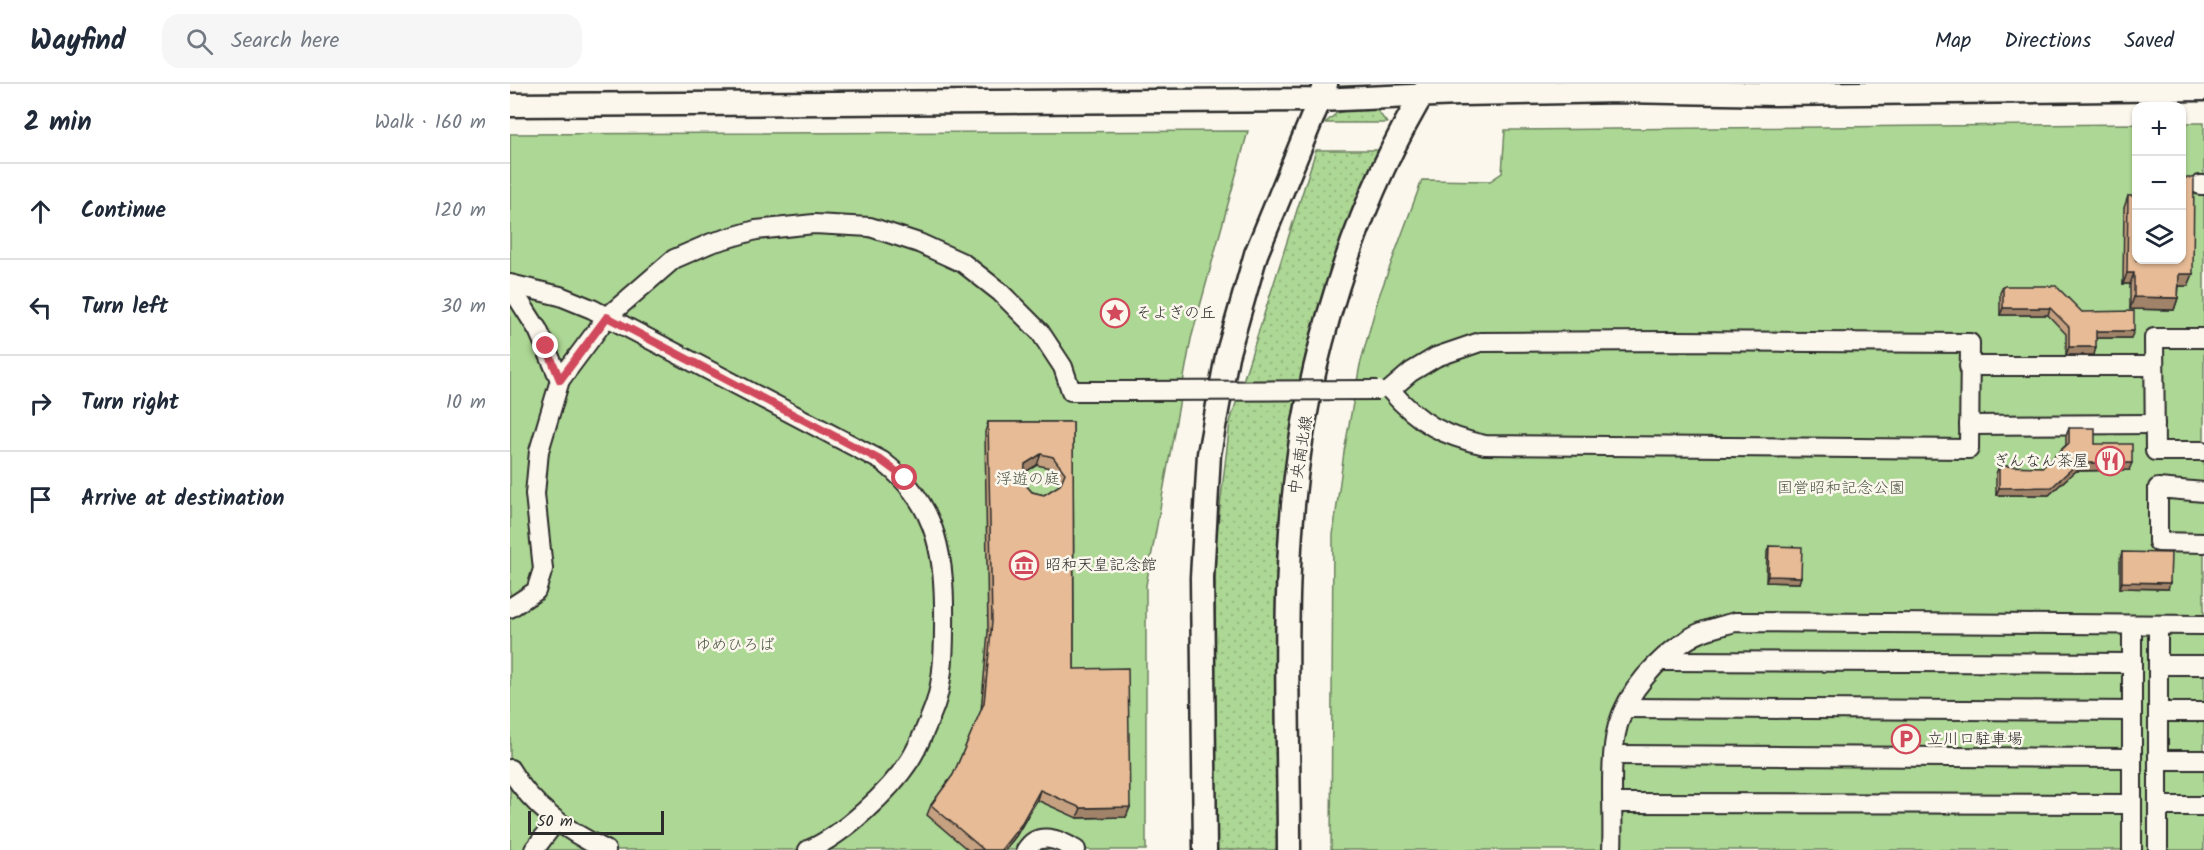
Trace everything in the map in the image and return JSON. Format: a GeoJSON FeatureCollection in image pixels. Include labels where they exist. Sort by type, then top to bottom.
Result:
{"type":"FeatureCollection","features":[{"type":"Feature","properties":{"kind":"main road"},"geometry":{"type":"LineString","coordinates":[[510,105],[1426,89],[1787,93],[2204,89]]}},
{"type":"Feature","properties":{"kind":"main road","name":"中央南北線"},"geometry":{"type":"LineString","coordinates":[[1289,850],[1289,576],[1293,505],[1300,450],[1317,358],[1348,260],[1381,175],[1426,89]]}},
{"type":"Feature","properties":{"kind":"main road"},"geometry":{"type":"LineString","coordinates":[[1205,850],[1202,578],[1209,454],[1227,356],[1256,254],[1322,92]]}},
{"type":"Feature","properties":{"kind":"street"},"geometry":{"type":"LineString","coordinates":[[510,608],[536,591],[543,569],[535,494],[539,451],[560,380],[607,317],[674,259],[711,243],[756,231],[814,224],[870,227],[919,243],[963,263],[1000,292],[1040,332],[1063,367],[1071,391],[1384,390],[1436,357],[1479,342],[1970,343],[1969,449],[1485,445],[1436,430],[1410,413],[1384,390]]}},
{"type":"Feature","properties":{"kind":"street"},"geometry":{"type":"LineString","coordinates":[[510,285],[560,296],[607,317],[882,461],[905,478],[930,520],[945,580],[944,643],[935,704],[910,760],[887,788],[848,824],[808,850]]}},
{"type":"Feature","properties":{"kind":"street"},"geometry":{"type":"LineString","coordinates":[[510,285],[538,330],[560,380]]}},
{"type":"Feature","properties":{"kind":"street"},"geometry":{"type":"LineString","coordinates":[[2204,338],[2154,338],[2155,451],[2204,451]]}},
{"type":"Feature","properties":{"kind":"street"},"geometry":{"type":"LineString","coordinates":[[1969,366],[2154,366]]}},
{"type":"Feature","properties":{"kind":"street"},"geometry":{"type":"LineString","coordinates":[[1969,425],[2155,424]]}},
{"type":"Feature","properties":{"kind":"street"},"geometry":{"type":"LineString","coordinates":[[2204,492],[2158,488],[2158,542],[2204,543]]}},
{"type":"Feature","properties":{"kind":"street"},"geometry":{"type":"LineString","coordinates":[[1612,850],[1614,755],[1618,726],[1624,708],[1639,684],[1661,661],[1686,640],[1707,630],[1734,622],[2204,625]]}},
{"type":"Feature","properties":{"kind":"street"},"geometry":{"type":"LineString","coordinates":[[2132,625],[2132,850]]}},
{"type":"Feature","properties":{"kind":"street"},"geometry":{"type":"LineString","coordinates":[[2158,625],[2158,850]]}},
{"type":"Feature","properties":{"kind":"street"},"geometry":{"type":"LineString","coordinates":[[1661,661],[2132,663]]}},
{"type":"Feature","properties":{"kind":"street"},"geometry":{"type":"LineString","coordinates":[[2158,665],[2204,665]]}},
{"type":"Feature","properties":{"kind":"street"},"geometry":{"type":"LineString","coordinates":[[1624,708],[2132,711]]}},
{"type":"Feature","properties":{"kind":"street"},"geometry":{"type":"LineString","coordinates":[[2158,712],[2204,712]]}},
{"type":"Feature","properties":{"kind":"street"},"geometry":{"type":"LineString","coordinates":[[1614,755],[2132,758]]}},
{"type":"Feature","properties":{"kind":"street"},"geometry":{"type":"LineString","coordinates":[[2158,760],[2204,760]]}},
{"type":"Feature","properties":{"kind":"street"},"geometry":{"type":"LineString","coordinates":[[510,770],[522,789],[556,821],[606,850]]}},
{"type":"Feature","properties":{"kind":"street"},"geometry":{"type":"LineString","coordinates":[[1614,802],[2132,804]]}},
{"type":"Feature","properties":{"kind":"street"},"geometry":{"type":"LineString","coordinates":[[2158,807],[2204,807]]}},
{"type":"Feature","properties":{"kind":"street"},"geometry":{"type":"LineString","coordinates":[[534,850],[556,821]]}},
{"type":"Feature","properties":{"kind":"street"},"geometry":{"type":"LineString","coordinates":[[1026,850],[1030,844],[1044,837],[1064,842],[1076,850]]}},
{"type":"Feature","properties":{"kind":"green space"},"geometry":{"type":"Polygon","coordinates":[[[1348,110],[1377,110],[1387,123],[1325,123],[1337,113],[1348,110]]]}},
{"type":"Feature","properties":{"kind":"green space","name":"国営昭和記念公園"},"geometry":{"type":"Polygon","coordinates":[[[2186,123],[2204,123],[2204,850],[1331,850],[1333,535],[1344,452],[1360,365],[1378,299],[1422,180],[1490,181],[1502,173],[1505,130],[2132,124],[2132,264],[2186,264],[2186,123]]]}},
{"type":"Feature","properties":{"kind":"green space","name":"ゆめひろば"},"geometry":{"type":"Polygon","coordinates":[[[1248,131],[1191,339],[1146,585],[1146,850],[510,850],[510,134],[1248,131]]]}},
{"type":"Feature","properties":{"kind":"green space"},"geometry":{"type":"Polygon","coordinates":[[[1316,150],[1379,150],[1341,252],[1307,356],[1292,427],[1285,479],[1278,585],[1279,850],[1216,850],[1215,549],[1230,422],[1316,150]]]}},
{"type":"Feature","properties":{"kind":"building"},"geometry":{"type":"Polygon","coordinates":[[[2186,178],[2194,178],[2193,274],[2179,274],[2178,298],[2134,297],[2134,273],[2127,273],[2128,196],[2132,196],[2132,264],[2186,264],[2186,178]]]}},
{"type":"Feature","properties":{"kind":"building"},"geometry":{"type":"Polygon","coordinates":[[[2003,286],[2056,286],[2082,312],[2134,311],[2134,331],[2096,331],[2096,347],[2069,347],[2069,327],[2050,308],[2003,308],[2003,286]]]}},
{"type":"Feature","properties":{"kind":"building","name":"浮遊の庭"},"geometry":{"type":"Polygon","coordinates":[[[988,422],[1073,422],[1074,669],[1128,668],[1130,807],[1081,808],[1040,790],[1020,826],[1001,850],[984,850],[931,805],[953,775],[984,703],[992,622],[988,422]],[[1041,454],[1025,464],[1024,483],[1032,492],[1044,495],[1060,485],[1065,473],[1053,457],[1041,454]]]}},
{"type":"Feature","properties":{"kind":"building"},"geometry":{"type":"Polygon","coordinates":[[[2069,428],[2095,428],[2095,444],[2132,444],[2132,463],[2078,463],[2052,487],[1999,488],[1999,466],[2043,467],[2069,443],[2069,428]]]}},
{"type":"Feature","properties":{"kind":"building"},"geometry":{"type":"Polygon","coordinates":[[[1769,546],[1802,547],[1801,577],[1768,576],[1769,546]]]}},
{"type":"Feature","properties":{"kind":"building"},"geometry":{"type":"Polygon","coordinates":[[[2122,552],[2171,553],[2170,583],[2122,582],[2122,552]]]}},
{"type":"Feature","properties":{"kind":"place","name":"そよぎの丘"},"geometry":{"type":"Point","coordinates":[1115,313]}},
{"type":"Feature","properties":{"kind":"place","name":"ぎんなん茶屋"},"geometry":{"type":"Point","coordinates":[2110,461]}},
{"type":"Feature","properties":{"kind":"place","name":"昭和天皇記念館"},"geometry":{"type":"Point","coordinates":[1024,565]}},
{"type":"Feature","properties":{"kind":"place","name":"立川口駐車場"},"geometry":{"type":"Point","coordinates":[1906,739]}},
{"type":"Feature","properties":{"kind":"route"},"geometry":{"type":"LineString","coordinates":[[546,346],[560,380],[607,317],[882,461],[905,478]]}}]}
